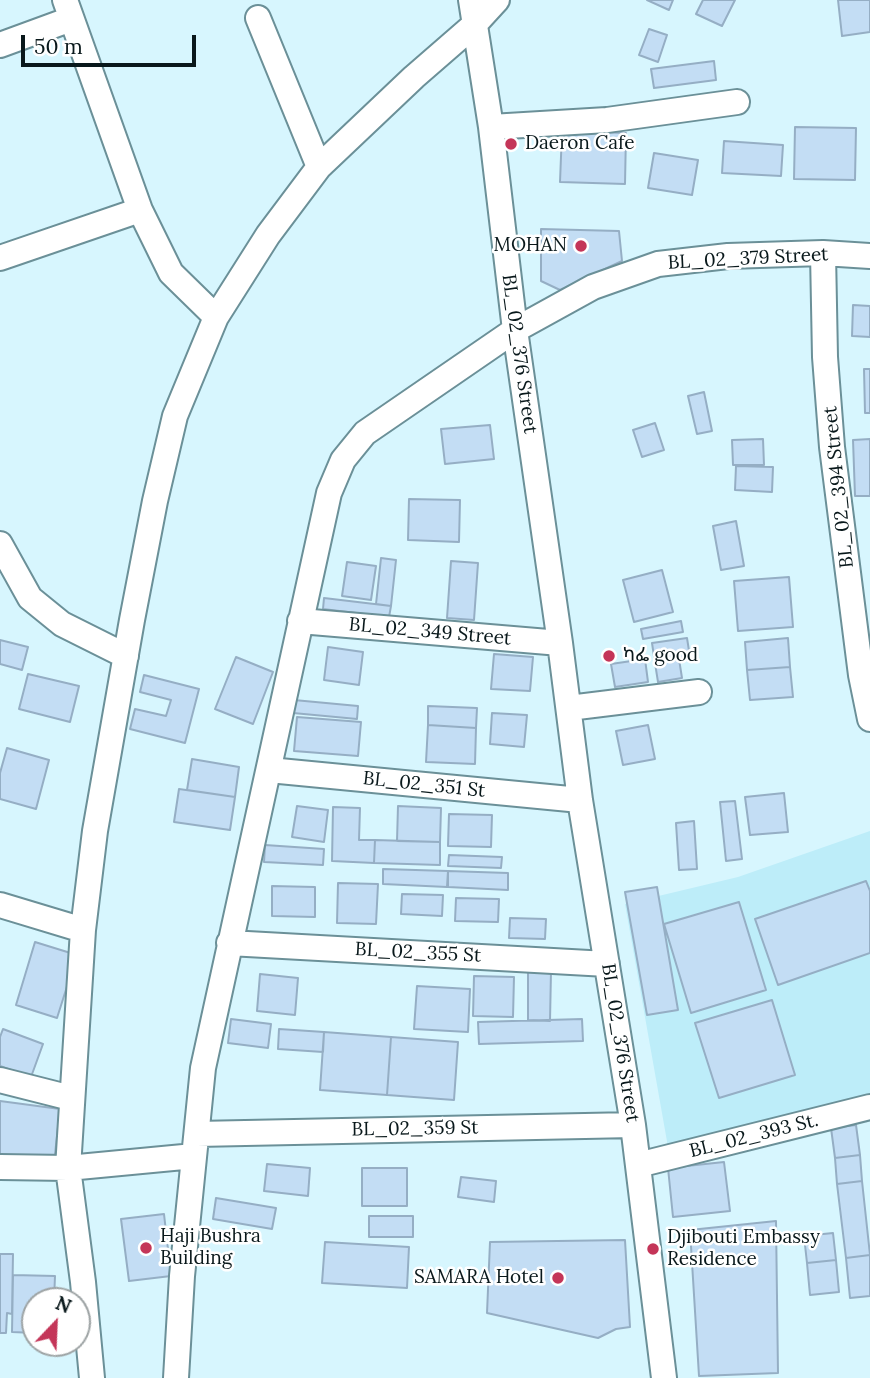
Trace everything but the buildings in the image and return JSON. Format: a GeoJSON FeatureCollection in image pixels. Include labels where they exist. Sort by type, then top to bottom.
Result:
{"type":"FeatureCollection","features":[{"type":"Feature","properties":{"kind":"street"},"geometry":{"type":"LineString","coordinates":[[92,1378],[68,1168],[83,930],[95,831],[126,656],[155,501],[175,416],[216,317],[268,235],[319,167],[414,77],[473,12],[497,0]]}},
{"type":"Feature","properties":{"kind":"street"},"geometry":{"type":"LineString","coordinates":[[0,45],[68,9],[140,210],[171,274],[216,317]]}},
{"type":"Feature","properties":{"kind":"street","name":"BL_02_376 Street"},"geometry":{"type":"LineString","coordinates":[[473,12],[491,127],[515,330],[561,643],[580,800],[633,1125],[664,1378]]}},
{"type":"Feature","properties":{"kind":"street"},"geometry":{"type":"LineString","coordinates":[[258,18],[319,167]]}},
{"type":"Feature","properties":{"kind":"street"},"geometry":{"type":"LineString","coordinates":[[491,127],[607,120],[737,102]]}},
{"type":"Feature","properties":{"kind":"street"},"geometry":{"type":"LineString","coordinates":[[0,258],[140,210]]}},
{"type":"Feature","properties":{"kind":"street","name":"BL_02_379 Street"},"geometry":{"type":"LineString","coordinates":[[176,1378],[203,1068],[329,492],[344,460],[365,433],[515,330],[593,286],[658,264],[728,256],[823,253],[870,256]]}},
{"type":"Feature","properties":{"kind":"street","name":"BL_02_394 Street"},"geometry":{"type":"LineString","coordinates":[[823,253],[825,356],[832,447],[870,719]]}},
{"type":"Feature","properties":{"kind":"street"},"geometry":{"type":"LineString","coordinates":[[0,544],[30,598],[62,624],[126,656]]}},
{"type":"Feature","properties":{"kind":"street","name":"BL_02_349 Street"},"geometry":{"type":"LineString","coordinates":[[300,621],[561,643]]}},
{"type":"Feature","properties":{"kind":"street"},"geometry":{"type":"LineString","coordinates":[[569,708],[699,692]]}},
{"type":"Feature","properties":{"kind":"street","name":"BL_02_351 St"},"geometry":{"type":"LineString","coordinates":[[269,770],[580,800]]}},
{"type":"Feature","properties":{"kind":"street"},"geometry":{"type":"LineString","coordinates":[[0,905],[83,930]]}},
{"type":"Feature","properties":{"kind":"street","name":"BL_02_355 St"},"geometry":{"type":"LineString","coordinates":[[229,943],[607,964]]}},
{"type":"Feature","properties":{"kind":"street"},"geometry":{"type":"LineString","coordinates":[[0,1080],[71,1098]]}},
{"type":"Feature","properties":{"kind":"street","name":"BL_02_393 St."},"geometry":{"type":"LineString","coordinates":[[638,1165],[870,1107]]}},
{"type":"Feature","properties":{"kind":"street","name":"BL_02_359 St"},"geometry":{"type":"LineString","coordinates":[[0,1167],[68,1168],[196,1145],[633,1125]]}},
{"type":"Feature","properties":{"kind":"shaded area"},"geometry":{"type":"Polygon","coordinates":[[[870,831],[870,1100],[668,1147],[625,904],[738,877],[870,831]]]}},
{"type":"Feature","properties":{"kind":"place","name":"Daeron Cafe"},"geometry":{"type":"Point","coordinates":[511,144]}},
{"type":"Feature","properties":{"kind":"place","name":"MOHAN"},"geometry":{"type":"Point","coordinates":[581,246]}},
{"type":"Feature","properties":{"kind":"place","name":"ካፌ good"},"geometry":{"type":"Point","coordinates":[609,656]}},
{"type":"Feature","properties":{"kind":"place","name":"Haji Bushra Building"},"geometry":{"type":"Point","coordinates":[146,1248]}},
{"type":"Feature","properties":{"kind":"place","name":"Djibouti Embassy Residence"},"geometry":{"type":"Point","coordinates":[653,1249]}},
{"type":"Feature","properties":{"kind":"place","name":"SAMARA Hotel"},"geometry":{"type":"Point","coordinates":[558,1278]}}]}
